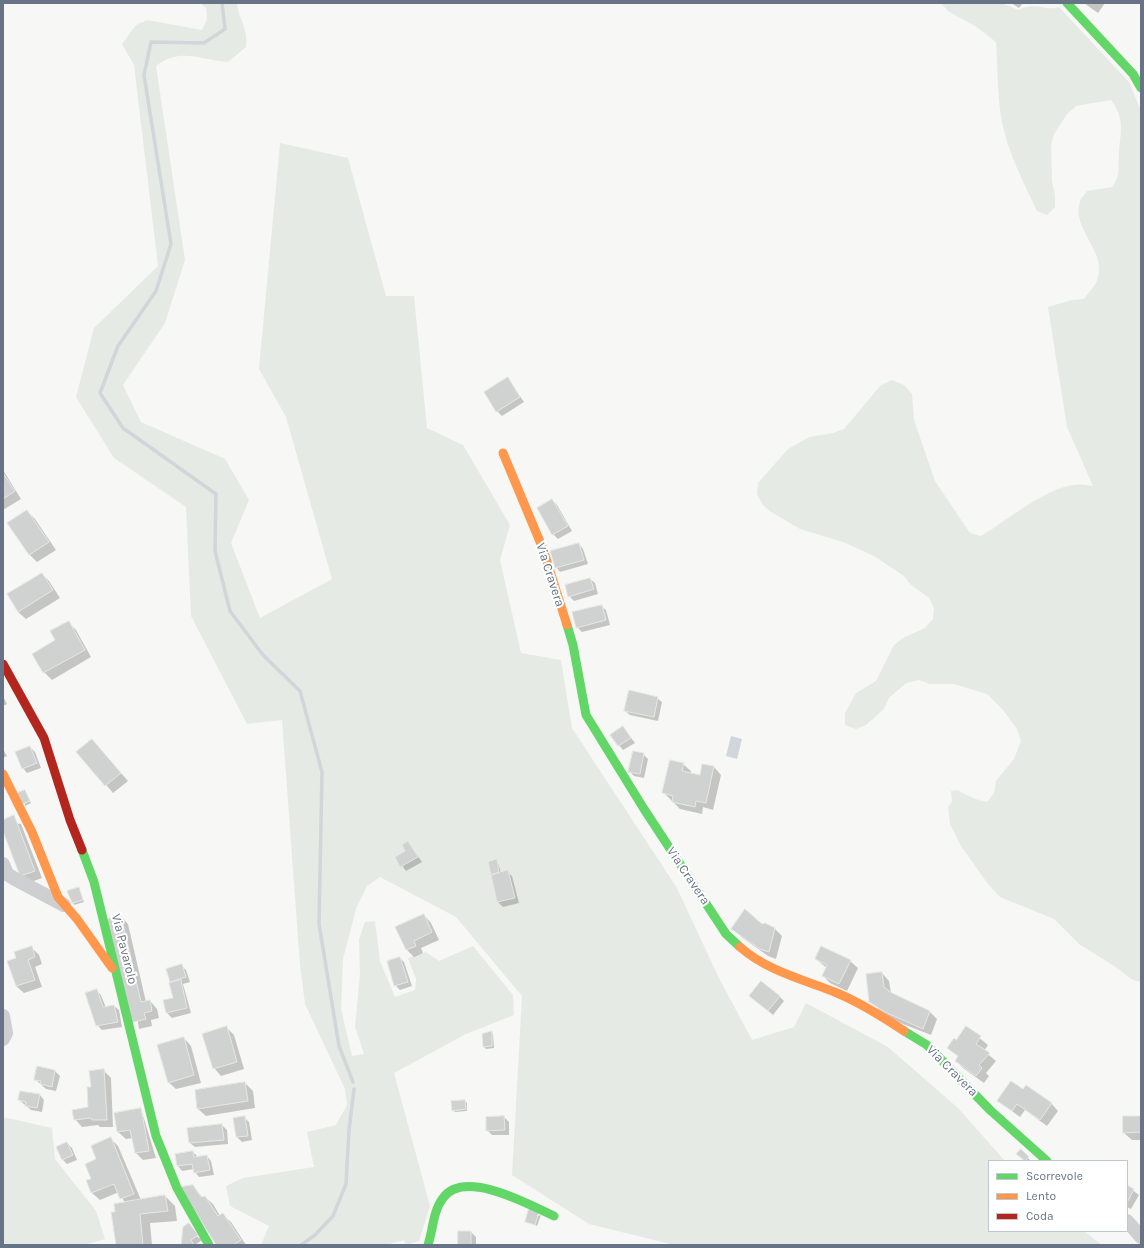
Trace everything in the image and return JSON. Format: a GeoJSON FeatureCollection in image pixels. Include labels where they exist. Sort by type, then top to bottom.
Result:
{"type":"FeatureCollection","features":[{"type":"Feature","properties":{"kind":"street"},"geometry":{"type":"LineString","coordinates":[[1067,3],[1133,74],[1141,88]]}},
{"type":"Feature","properties":{"kind":"street","name":"Via Cravera"},"geometry":{"type":"LineString","coordinates":[[503,453],[543,549],[573,645],[586,715],[644,809],[726,934],[742,950],[769,966],[839,994],[877,1013],[927,1045],[990,1110],[1046,1160]]}},
{"type":"Feature","properties":{"kind":"street","name":"Via Pavarolo"},"geometry":{"type":"LineString","coordinates":[[3,664],[44,738],[70,820],[94,882],[156,1136],[177,1188],[209,1245]]}},
{"type":"Feature","properties":{"kind":"street"},"geometry":{"type":"LineString","coordinates":[[3,774],[32,832],[58,897],[116,974]]}},
{"type":"Feature","properties":{"kind":"street"},"geometry":{"type":"LineString","coordinates":[[3,864],[7,874],[66,906]]}},
{"type":"Feature","properties":{"kind":"street"},"geometry":{"type":"LineString","coordinates":[[3,1016],[6,1033],[3,1039]]}},
{"type":"Feature","properties":{"kind":"street"},"geometry":{"type":"LineString","coordinates":[[428,1245],[437,1209],[447,1193],[464,1186],[503,1193],[554,1216]]}},
{"type":"Feature","properties":{"kind":"street"},"geometry":{"type":"LineString","coordinates":[[1128,1223],[1141,1237]]}},
{"type":"Feature","properties":{"kind":"shaded area"},"geometry":{"type":"Polygon","coordinates":[[[200,3],[237,3],[245,28],[246,47],[228,62],[182,56],[165,60],[156,66],[185,260],[165,323],[123,385],[141,422],[225,459],[249,500],[231,543],[260,618],[332,579],[286,417],[259,369],[280,143],[348,158],[386,296],[414,296],[427,428],[463,445],[510,525],[500,560],[521,653],[561,660],[572,728],[677,888],[718,976],[752,1040],[794,1027],[806,1003],[888,1047],[958,1108],[1004,1160],[988,1160],[988,1232],[1085,1232],[1102,1245],[674,1245],[589,1224],[512,1175],[522,996],[456,917],[380,877],[367,886],[356,909],[343,959],[341,1009],[352,1056],[364,1054],[355,1027],[360,974],[359,939],[365,922],[375,921],[380,961],[395,997],[415,990],[416,979],[408,958],[426,952],[439,961],[473,946],[513,995],[514,1015],[466,1034],[394,1073],[430,1206],[419,1241],[406,1245],[404,1240],[385,1245],[261,1245],[269,1226],[230,1206],[226,1186],[243,1178],[314,1167],[307,1132],[336,1125],[347,1105],[345,1089],[305,1004],[300,965],[282,720],[247,724],[191,616],[186,507],[114,458],[76,397],[94,328],[158,266],[134,65],[122,44],[136,25],[147,20],[202,30],[207,19],[206,8],[200,3]]]}},
{"type":"Feature","properties":{"kind":"shaded area"},"geometry":{"type":"Polygon","coordinates":[[[941,3],[1002,3],[1018,10],[1031,6],[1049,8],[1059,7],[1129,82],[1141,111],[1141,982],[1133,980],[1079,944],[1054,919],[1000,897],[988,884],[961,846],[950,824],[948,807],[952,802],[951,791],[957,790],[975,799],[987,802],[994,793],[996,781],[1014,759],[1021,741],[1017,729],[1003,710],[987,694],[954,684],[930,684],[919,680],[906,683],[889,698],[884,709],[866,725],[856,729],[845,725],[845,713],[856,693],[876,681],[894,645],[903,638],[925,628],[933,619],[934,608],[929,598],[910,584],[904,576],[874,556],[843,542],[800,529],[771,512],[763,505],[757,494],[758,483],[788,449],[809,437],[833,433],[844,429],[881,385],[892,380],[904,385],[912,394],[914,420],[935,481],[970,533],[981,536],[1050,492],[1076,485],[1093,486],[1067,427],[1048,307],[1072,300],[1084,299],[1097,281],[1099,268],[1097,258],[1080,221],[1080,201],[1087,191],[1112,187],[1117,178],[1121,133],[1119,114],[1111,100],[1076,106],[1067,114],[1054,134],[1051,145],[1052,182],[1055,195],[1055,207],[1047,215],[1037,211],[1017,168],[1008,145],[1002,122],[999,102],[996,42],[978,28],[948,11],[941,3]]]}},
{"type":"Feature","properties":{"kind":"shaded area"},"geometry":{"type":"Polygon","coordinates":[[[731,736],[742,739],[737,759],[726,756],[731,736]]]}},
{"type":"Feature","properties":{"kind":"shaded area"},"geometry":{"type":"Polygon","coordinates":[[[3,1117],[52,1128],[55,1159],[96,1211],[105,1239],[84,1245],[3,1245],[3,1117]]]}},
{"type":"Feature","properties":{"kind":"building"},"geometry":{"type":"Polygon","coordinates":[[[508,377],[520,397],[496,412],[484,392],[508,377]]]}},
{"type":"Feature","properties":{"kind":"building"},"geometry":{"type":"Polygon","coordinates":[[[3,473],[15,491],[3,499],[3,473]]]}},
{"type":"Feature","properties":{"kind":"building"},"geometry":{"type":"Polygon","coordinates":[[[552,499],[568,526],[552,535],[537,508],[552,499]]]}},
{"type":"Feature","properties":{"kind":"building"},"geometry":{"type":"Polygon","coordinates":[[[27,510],[49,542],[29,555],[7,523],[27,510]]]}},
{"type":"Feature","properties":{"kind":"building"},"geometry":{"type":"Polygon","coordinates":[[[579,543],[584,560],[555,568],[550,551],[579,543]]]}},
{"type":"Feature","properties":{"kind":"building"},"geometry":{"type":"Polygon","coordinates":[[[42,573],[53,590],[18,612],[7,594],[42,573]]]}},
{"type":"Feature","properties":{"kind":"building"},"geometry":{"type":"Polygon","coordinates":[[[590,578],[594,589],[568,597],[565,585],[590,578]]]}},
{"type":"Feature","properties":{"kind":"building"},"geometry":{"type":"Polygon","coordinates":[[[602,605],[606,620],[576,628],[572,612],[602,605]]]}},
{"type":"Feature","properties":{"kind":"building"},"geometry":{"type":"Polygon","coordinates":[[[69,621],[85,650],[43,673],[32,654],[55,640],[50,631],[69,621]]]}},
{"type":"Feature","properties":{"kind":"building"},"geometry":{"type":"Polygon","coordinates":[[[629,690],[658,697],[654,717],[624,711],[629,690]]]}},
{"type":"Feature","properties":{"kind":"building"},"geometry":{"type":"Polygon","coordinates":[[[623,726],[631,738],[618,746],[610,735],[623,726]]]}},
{"type":"Feature","properties":{"kind":"building"},"geometry":{"type":"Polygon","coordinates":[[[92,739],[121,773],[105,786],[76,752],[92,739]]]}},
{"type":"Feature","properties":{"kind":"building"},"geometry":{"type":"Polygon","coordinates":[[[30,746],[37,763],[22,769],[15,752],[30,746]]]}},
{"type":"Feature","properties":{"kind":"building"},"geometry":{"type":"Polygon","coordinates":[[[633,751],[644,753],[640,774],[628,772],[633,751]]]}},
{"type":"Feature","properties":{"kind":"building"},"geometry":{"type":"Polygon","coordinates":[[[670,760],[684,763],[682,771],[700,775],[702,764],[714,766],[706,803],[696,801],[695,807],[672,802],[673,796],[662,793],[670,760]]]}},
{"type":"Feature","properties":{"kind":"building"},"geometry":{"type":"Polygon","coordinates":[[[25,790],[30,801],[22,804],[17,793],[25,790]]]}},
{"type":"Feature","properties":{"kind":"building"},"geometry":{"type":"Polygon","coordinates":[[[14,815],[35,871],[20,876],[3,831],[3,820],[14,815]]]}},
{"type":"Feature","properties":{"kind":"building"},"geometry":{"type":"Polygon","coordinates":[[[408,841],[418,857],[400,867],[395,857],[405,851],[402,845],[408,841]]]}},
{"type":"Feature","properties":{"kind":"building"},"geometry":{"type":"Polygon","coordinates":[[[497,859],[499,873],[491,875],[488,862],[497,859]]]}},
{"type":"Feature","properties":{"kind":"building"},"geometry":{"type":"Polygon","coordinates":[[[508,870],[515,898],[497,902],[491,875],[508,870]]]}},
{"type":"Feature","properties":{"kind":"building"},"geometry":{"type":"Polygon","coordinates":[[[79,887],[83,900],[72,903],[67,891],[79,887]]]}},
{"type":"Feature","properties":{"kind":"building"},"geometry":{"type":"Polygon","coordinates":[[[745,909],[762,924],[765,923],[775,928],[769,952],[760,949],[731,929],[745,909]]]}},
{"type":"Feature","properties":{"kind":"building"},"geometry":{"type":"Polygon","coordinates":[[[424,914],[432,932],[414,941],[416,946],[406,950],[395,927],[424,914]]]}},
{"type":"Feature","properties":{"kind":"building"},"geometry":{"type":"Polygon","coordinates":[[[121,915],[141,1002],[150,1000],[152,1011],[144,1013],[146,1019],[130,1023],[107,919],[121,915]]]}},
{"type":"Feature","properties":{"kind":"building"},"geometry":{"type":"Polygon","coordinates":[[[32,946],[35,957],[28,960],[35,980],[16,986],[7,961],[16,958],[14,952],[32,946]]]}},
{"type":"Feature","properties":{"kind":"building"},"geometry":{"type":"Polygon","coordinates":[[[821,946],[851,960],[839,984],[822,976],[827,965],[815,959],[821,946]]]}},
{"type":"Feature","properties":{"kind":"building"},"geometry":{"type":"Polygon","coordinates":[[[400,957],[408,982],[394,986],[387,961],[400,957]]]}},
{"type":"Feature","properties":{"kind":"building"},"geometry":{"type":"Polygon","coordinates":[[[182,964],[186,977],[170,982],[166,969],[182,964]]]}},
{"type":"Feature","properties":{"kind":"building"},"geometry":{"type":"Polygon","coordinates":[[[882,972],[884,987],[892,993],[930,1011],[923,1029],[885,1012],[869,1002],[866,974],[882,972]]]}},
{"type":"Feature","properties":{"kind":"building"},"geometry":{"type":"Polygon","coordinates":[[[181,980],[187,1008],[166,1013],[163,1000],[173,998],[169,983],[181,980]]]}},
{"type":"Feature","properties":{"kind":"building"},"geometry":{"type":"Polygon","coordinates":[[[761,981],[780,996],[768,1011],[749,996],[761,981]]]}},
{"type":"Feature","properties":{"kind":"building"},"geometry":{"type":"Polygon","coordinates":[[[97,989],[103,1007],[114,1005],[118,1022],[96,1026],[85,993],[97,989]]]}},
{"type":"Feature","properties":{"kind":"building"},"geometry":{"type":"Polygon","coordinates":[[[227,1026],[237,1062],[213,1069],[202,1034],[227,1026]]]}},
{"type":"Feature","properties":{"kind":"building"},"geometry":{"type":"Polygon","coordinates":[[[966,1026],[981,1036],[976,1044],[990,1053],[979,1065],[982,1068],[976,1076],[955,1061],[958,1056],[947,1048],[954,1038],[956,1040],[966,1026]]]}},
{"type":"Feature","properties":{"kind":"building"},"geometry":{"type":"Polygon","coordinates":[[[492,1031],[492,1046],[483,1047],[482,1034],[492,1031]]]}},
{"type":"Feature","properties":{"kind":"building"},"geometry":{"type":"Polygon","coordinates":[[[184,1037],[194,1075],[168,1083],[157,1045],[184,1037]]]}},
{"type":"Feature","properties":{"kind":"building"},"geometry":{"type":"Polygon","coordinates":[[[37,1066],[55,1070],[52,1087],[40,1084],[41,1081],[34,1080],[37,1066]]]}},
{"type":"Feature","properties":{"kind":"building"},"geometry":{"type":"Polygon","coordinates":[[[104,1069],[107,1120],[92,1120],[91,1118],[74,1120],[72,1110],[88,1107],[87,1087],[91,1087],[89,1071],[104,1069]]]}},
{"type":"Feature","properties":{"kind":"building"},"geometry":{"type":"Polygon","coordinates":[[[1011,1081],[1023,1089],[1026,1085],[1052,1103],[1040,1120],[1017,1104],[1012,1111],[997,1101],[1011,1081]]]}},
{"type":"Feature","properties":{"kind":"building"},"geometry":{"type":"Polygon","coordinates":[[[245,1082],[248,1101],[197,1109],[195,1090],[245,1082]]]}},
{"type":"Feature","properties":{"kind":"building"},"geometry":{"type":"Polygon","coordinates":[[[20,1091],[40,1094],[37,1108],[25,1106],[26,1102],[18,1100],[20,1091]]]}},
{"type":"Feature","properties":{"kind":"building"},"geometry":{"type":"Polygon","coordinates":[[[465,1100],[466,1109],[452,1111],[451,1101],[465,1100]]]}},
{"type":"Feature","properties":{"kind":"building"},"geometry":{"type":"Polygon","coordinates":[[[141,1108],[149,1151],[135,1153],[130,1130],[117,1132],[114,1113],[141,1108]]]}},
{"type":"Feature","properties":{"kind":"building"},"geometry":{"type":"Polygon","coordinates":[[[245,1116],[248,1136],[236,1137],[233,1118],[245,1116]]]}},
{"type":"Feature","properties":{"kind":"building"},"geometry":{"type":"Polygon","coordinates":[[[504,1116],[505,1130],[486,1131],[486,1117],[504,1116]]]}},
{"type":"Feature","properties":{"kind":"building"},"geometry":{"type":"Polygon","coordinates":[[[1123,1116],[1141,1116],[1141,1132],[1123,1133],[1123,1116]]]}},
{"type":"Feature","properties":{"kind":"building"},"geometry":{"type":"Polygon","coordinates":[[[222,1124],[224,1140],[189,1143],[187,1128],[222,1124]]]}},
{"type":"Feature","properties":{"kind":"building"},"geometry":{"type":"Polygon","coordinates":[[[111,1137],[134,1194],[120,1199],[114,1184],[91,1193],[86,1180],[91,1179],[85,1164],[96,1159],[91,1146],[111,1137]]]}},
{"type":"Feature","properties":{"kind":"building"},"geometry":{"type":"Polygon","coordinates":[[[67,1142],[73,1155],[62,1160],[56,1147],[67,1142]]]}},
{"type":"Feature","properties":{"kind":"building"},"geometry":{"type":"Polygon","coordinates":[[[1021,1149],[1029,1157],[1024,1160],[1016,1154],[1021,1149]]]}},
{"type":"Feature","properties":{"kind":"building"},"geometry":{"type":"Polygon","coordinates":[[[193,1151],[194,1157],[207,1155],[210,1170],[194,1173],[192,1164],[177,1166],[175,1154],[193,1151]]]}},
{"type":"Feature","properties":{"kind":"building"},"geometry":{"type":"Polygon","coordinates":[[[193,1185],[201,1197],[205,1196],[218,1216],[223,1213],[241,1240],[233,1245],[216,1245],[180,1187],[193,1185]]]}},
{"type":"Feature","properties":{"kind":"building"},"geometry":{"type":"Polygon","coordinates":[[[1128,1186],[1134,1189],[1128,1201],[1128,1186]]]}},
{"type":"Feature","properties":{"kind":"building"},"geometry":{"type":"Polygon","coordinates":[[[165,1195],[168,1211],[140,1214],[143,1245],[116,1245],[111,1212],[115,1212],[114,1204],[165,1195]]]}},
{"type":"Feature","properties":{"kind":"building"},"geometry":{"type":"Polygon","coordinates":[[[529,1208],[539,1212],[535,1225],[525,1222],[529,1208]]]}},
{"type":"Feature","properties":{"kind":"building"},"geometry":{"type":"Polygon","coordinates":[[[189,1223],[198,1235],[191,1240],[194,1245],[181,1245],[183,1227],[189,1223]]]}},
{"type":"Feature","properties":{"kind":"building"},"geometry":{"type":"Polygon","coordinates":[[[458,1231],[471,1231],[471,1245],[458,1245],[458,1231]]]}},
{"type":"Feature","properties":{"kind":"waterway"},"geometry":{"type":"LineString","coordinates":[[222,3],[225,29],[204,43],[151,42],[144,75],[171,244],[156,291],[118,346],[100,393],[123,428],[216,494],[215,551],[230,611],[263,655],[300,691],[322,772],[319,924],[339,1046],[353,1082]]}},
{"type":"Feature","properties":{"kind":"waterway"},"geometry":{"type":"LineString","coordinates":[[301,1245],[315,1235],[333,1216],[346,1184],[349,1130],[354,1089]]}},
{"type":"Feature","properties":{"kind":"traffic: fast"},"geometry":{"type":"LineString","coordinates":[[1067,3],[1133,74],[1141,88]]}},
{"type":"Feature","properties":{"kind":"traffic: fast"},"geometry":{"type":"LineString","coordinates":[[567,625],[573,645],[586,715],[644,809],[726,934],[740,947]]}},
{"type":"Feature","properties":{"kind":"traffic: fast"},"geometry":{"type":"LineString","coordinates":[[82,850],[94,882],[156,1136],[177,1188],[209,1245]]}},
{"type":"Feature","properties":{"kind":"traffic: fast"},"geometry":{"type":"LineString","coordinates":[[904,1031],[927,1045],[990,1110],[1046,1160]]}},
{"type":"Feature","properties":{"kind":"traffic: fast"},"geometry":{"type":"LineString","coordinates":[[428,1245],[435,1215],[443,1198],[453,1190],[466,1187],[481,1188],[497,1192],[529,1204],[554,1216]]}},
{"type":"Feature","properties":{"kind":"traffic: slow"},"geometry":{"type":"LineString","coordinates":[[503,453],[543,549],[567,625]]}},
{"type":"Feature","properties":{"kind":"traffic: slow"},"geometry":{"type":"LineString","coordinates":[[3,774],[32,832],[58,897],[77,919],[112,968]]}},
{"type":"Feature","properties":{"kind":"traffic: slow"},"geometry":{"type":"LineString","coordinates":[[740,947],[774,969],[855,1001],[904,1031]]}},
{"type":"Feature","properties":{"kind":"traffic: jam"},"geometry":{"type":"LineString","coordinates":[[3,664],[44,738],[70,820],[82,850]]}}]}
